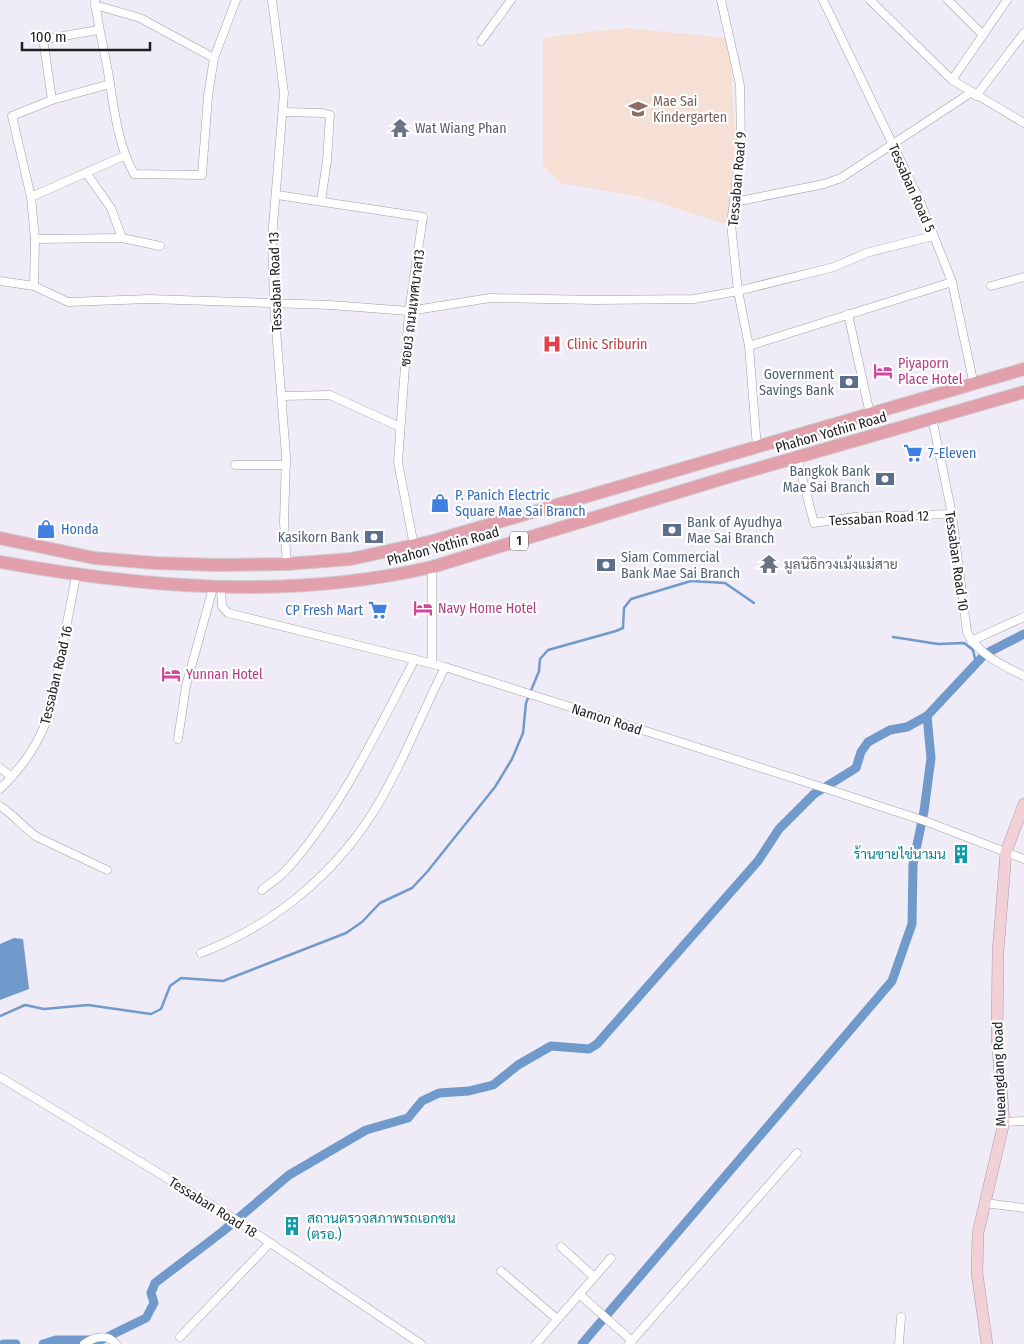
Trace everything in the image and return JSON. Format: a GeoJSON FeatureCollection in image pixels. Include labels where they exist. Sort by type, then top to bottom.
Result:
{"type":"FeatureCollection","features":[{"type":"Feature","properties":{"kind":"main road","name":"Phahon Yothin Road"},"geometry":{"type":"LineString","coordinates":[[0,538],[94,558],[155,563],[287,564],[351,559],[414,546],[1024,370]]}},
{"type":"Feature","properties":{"kind":"main road","name":"Phahon Yothin Road"},"geometry":{"type":"LineString","coordinates":[[0,562],[76,576],[156,585],[217,588],[318,586],[390,577],[432,567],[762,467],[1024,392]]}},
{"type":"Feature","properties":{"kind":"main road"},"geometry":{"type":"LineString","coordinates":[[792,438],[797,458]]}},
{"type":"Feature","properties":{"kind":"main road"},"geometry":{"type":"LineString","coordinates":[[757,448],[762,467]]}},
{"type":"Feature","properties":{"kind":"street"},"geometry":{"type":"LineString","coordinates":[[214,58],[140,18],[95,2],[98,30],[119,137],[124,156],[134,174],[202,175],[208,96],[214,58],[236,0]]}},
{"type":"Feature","properties":{"kind":"street","name":"Tessaban Road 13"},"geometry":{"type":"LineString","coordinates":[[272,0],[284,92],[284,112],[272,238],[274,304],[286,466],[284,523],[287,564]]}},
{"type":"Feature","properties":{"kind":"street"},"geometry":{"type":"LineString","coordinates":[[274,9],[279,0]]}},
{"type":"Feature","properties":{"kind":"street"},"geometry":{"type":"LineString","coordinates":[[481,41],[511,0]]}},
{"type":"Feature","properties":{"kind":"street","name":"Tessaban Road 9"},"geometry":{"type":"LineString","coordinates":[[721,0],[740,85],[742,145],[731,224],[738,291],[749,346],[757,448]]}},
{"type":"Feature","properties":{"kind":"street","name":"Tessaban Road 5"},"geometry":{"type":"LineString","coordinates":[[823,0],[894,145],[952,282],[974,385]]}},
{"type":"Feature","properties":{"kind":"street"},"geometry":{"type":"LineString","coordinates":[[870,0],[952,80],[1024,123]]}},
{"type":"Feature","properties":{"kind":"street"},"geometry":{"type":"LineString","coordinates":[[948,0],[983,35]]}},
{"type":"Feature","properties":{"kind":"street"},"geometry":{"type":"LineString","coordinates":[[952,80],[1007,0]]}},
{"type":"Feature","properties":{"kind":"street"},"geometry":{"type":"LineString","coordinates":[[52,100],[44,45],[46,40],[98,30]]}},
{"type":"Feature","properties":{"kind":"street"},"geometry":{"type":"LineString","coordinates":[[735,202],[824,184],[841,178],[974,94],[1024,33]]}},
{"type":"Feature","properties":{"kind":"street"},"geometry":{"type":"LineString","coordinates":[[34,286],[35,239],[31,197],[12,116],[52,100],[110,84]]}},
{"type":"Feature","properties":{"kind":"street"},"geometry":{"type":"LineString","coordinates":[[284,112],[323,113],[330,115],[327,161],[321,201]]}},
{"type":"Feature","properties":{"kind":"street"},"geometry":{"type":"LineString","coordinates":[[31,197],[124,156]]}},
{"type":"Feature","properties":{"kind":"street"},"geometry":{"type":"LineString","coordinates":[[86,174],[111,208],[122,238]]}},
{"type":"Feature","properties":{"kind":"street","name":"ซอย3 ถนนเทศบาล13"},"geometry":{"type":"LineString","coordinates":[[276,195],[423,217],[409,311],[398,462],[414,546]]}},
{"type":"Feature","properties":{"kind":"street"},"geometry":{"type":"LineString","coordinates":[[0,281],[34,286],[68,302],[149,299],[274,304],[330,304],[409,311],[490,298],[694,299],[738,291],[834,266],[866,253],[933,236]]}},
{"type":"Feature","properties":{"kind":"street"},"geometry":{"type":"LineString","coordinates":[[35,239],[122,238],[160,246]]}},
{"type":"Feature","properties":{"kind":"street"},"geometry":{"type":"LineString","coordinates":[[991,286],[1024,277]]}},
{"type":"Feature","properties":{"kind":"street"},"geometry":{"type":"LineString","coordinates":[[749,346],[952,282]]}},
{"type":"Feature","properties":{"kind":"street"},"geometry":{"type":"LineString","coordinates":[[848,314],[870,414]]}},
{"type":"Feature","properties":{"kind":"street"},"geometry":{"type":"LineString","coordinates":[[282,396],[330,395],[400,427]]}},
{"type":"Feature","properties":{"kind":"street","name":"Tessaban Road 10"},"geometry":{"type":"LineString","coordinates":[[932,418],[952,514],[967,632],[974,644]]}},
{"type":"Feature","properties":{"kind":"street","name":"Tessaban Road 12"},"geometry":{"type":"LineString","coordinates":[[797,458],[814,523],[854,518],[952,514]]}},
{"type":"Feature","properties":{"kind":"street"},"geometry":{"type":"LineString","coordinates":[[235,465],[286,466]]}},
{"type":"Feature","properties":{"kind":"street"},"geometry":{"type":"LineString","coordinates":[[432,567],[432,663]]}},
{"type":"Feature","properties":{"kind":"street","name":"Tessaban Road 16"},"geometry":{"type":"LineString","coordinates":[[0,789],[31,754],[50,711],[76,576]]}},
{"type":"Feature","properties":{"kind":"street"},"geometry":{"type":"LineString","coordinates":[[178,739],[186,686],[217,588]]}},
{"type":"Feature","properties":{"kind":"street","name":"Namon Road"},"geometry":{"type":"LineString","coordinates":[[217,588],[222,606],[228,613],[445,667],[835,791],[922,820],[1024,859]]}},
{"type":"Feature","properties":{"kind":"street"},"geometry":{"type":"LineString","coordinates":[[1024,617],[974,644],[984,653],[1024,676]]}},
{"type":"Feature","properties":{"kind":"street"},"geometry":{"type":"LineString","coordinates":[[262,890],[287,870],[321,824],[378,730],[415,659]]}},
{"type":"Feature","properties":{"kind":"street"},"geometry":{"type":"LineString","coordinates":[[201,953],[233,940],[266,921],[307,891],[328,869],[372,814],[445,667]]}},
{"type":"Feature","properties":{"kind":"street"},"geometry":{"type":"LineString","coordinates":[[0,768],[12,777]]}},
{"type":"Feature","properties":{"kind":"street","name":"Mueangdang Road"},"geometry":{"type":"LineString","coordinates":[[987,1344],[976,1273],[978,1233],[1004,1122],[997,1038],[998,952],[1006,852],[1024,804]]}},
{"type":"Feature","properties":{"kind":"street"},"geometry":{"type":"LineString","coordinates":[[0,806],[15,816],[28,831],[37,837],[107,870]]}},
{"type":"Feature","properties":{"kind":"street","name":"Tessaban Road 18"},"geometry":{"type":"LineString","coordinates":[[0,1077],[224,1212],[421,1344]]}},
{"type":"Feature","properties":{"kind":"street"},"geometry":{"type":"LineString","coordinates":[[1004,1122],[1024,1120]]}},
{"type":"Feature","properties":{"kind":"street"},"geometry":{"type":"LineString","coordinates":[[579,1294],[630,1343],[797,1152]]}},
{"type":"Feature","properties":{"kind":"street"},"geometry":{"type":"LineString","coordinates":[[985,1203],[1024,1208]]}},
{"type":"Feature","properties":{"kind":"street"},"geometry":{"type":"LineString","coordinates":[[180,1337],[270,1243]]}},
{"type":"Feature","properties":{"kind":"street"},"geometry":{"type":"LineString","coordinates":[[561,1247],[594,1277]]}},
{"type":"Feature","properties":{"kind":"street"},"geometry":{"type":"LineString","coordinates":[[536,1344],[611,1258]]}},
{"type":"Feature","properties":{"kind":"street"},"geometry":{"type":"LineString","coordinates":[[501,1271],[557,1319]]}},
{"type":"Feature","properties":{"kind":"street"},"geometry":{"type":"LineString","coordinates":[[899,1344],[901,1317]]}},
{"type":"Feature","properties":{"kind":"street"},"geometry":{"type":"LineString","coordinates":[[84,1344],[104,1336],[111,1338],[116,1344]]}},
{"type":"Feature","properties":{"kind":"shaded area","name":"Mae Sai Kindergarten"},"geometry":{"type":"Polygon","coordinates":[[[626,28],[727,38],[731,68],[736,150],[728,225],[641,197],[561,183],[543,166],[543,39],[626,28]]]}},
{"type":"Feature","properties":{"kind":"water"},"geometry":{"type":"Polygon","coordinates":[[[14,938],[23,939],[29,989],[0,1000],[0,944],[14,938]]]}},
{"type":"Feature","properties":{"kind":"waterway"},"geometry":{"type":"LineString","coordinates":[[0,1016],[25,1005],[44,1009],[88,1005],[151,1014],[161,1009],[170,986],[181,978],[223,981],[346,933],[362,922],[380,903],[412,888],[495,787],[512,759],[523,733],[526,703],[539,671],[540,659],[548,650],[623,628],[624,608],[631,599],[691,581],[725,583],[754,603]]}},
{"type":"Feature","properties":{"kind":"waterway"},"geometry":{"type":"LineString","coordinates":[[43,1344],[56,1340],[101,1340],[146,1318],[154,1303],[151,1293],[155,1283],[222,1232],[289,1175],[366,1130],[408,1118],[422,1101],[439,1093],[469,1091],[493,1085],[518,1065],[551,1046],[589,1049],[597,1044],[758,861],[779,829],[814,794],[856,768],[861,752],[868,742],[890,730],[907,727],[927,716],[985,654],[1024,634]]}},
{"type":"Feature","properties":{"kind":"waterway"},"geometry":{"type":"LineString","coordinates":[[893,637],[938,644],[964,643],[973,650],[976,663]]}},
{"type":"Feature","properties":{"kind":"waterway"},"geometry":{"type":"LineString","coordinates":[[582,1344],[892,981],[912,924],[913,864],[924,811],[931,758],[927,716]]}},
{"type":"Feature","properties":{"kind":"waterway"},"geometry":{"type":"LineString","coordinates":[[3,1344],[16,1344]]}},
{"type":"Feature","properties":{"kind":"place","name":"Mae Sai Kindergarten"},"geometry":{"type":"Point","coordinates":[638,109]}},
{"type":"Feature","properties":{"kind":"place","name":"Wat Wiang Phan"},"geometry":{"type":"Point","coordinates":[400,128]}},
{"type":"Feature","properties":{"kind":"place","name":"Clinic Sriburin"},"geometry":{"type":"Point","coordinates":[552,344]}},
{"type":"Feature","properties":{"kind":"place","name":"Piyaporn Place Hotel"},"geometry":{"type":"Point","coordinates":[883,371]}},
{"type":"Feature","properties":{"kind":"place","name":"Government Savings Bank"},"geometry":{"type":"Point","coordinates":[849,382]}},
{"type":"Feature","properties":{"kind":"place","name":"7-Eleven"},"geometry":{"type":"Point","coordinates":[913,453]}},
{"type":"Feature","properties":{"kind":"place","name":"Bangkok Bank Mae Sai Branch"},"geometry":{"type":"Point","coordinates":[885,479]}},
{"type":"Feature","properties":{"kind":"place","name":"P. Panich Electric Square Mae Sai Branch"},"geometry":{"type":"Point","coordinates":[440,503]}},
{"type":"Feature","properties":{"kind":"place","name":"Honda"},"geometry":{"type":"Point","coordinates":[46,529]}},
{"type":"Feature","properties":{"kind":"place","name":"Bank of Ayudhya Mae Sai Branch"},"geometry":{"type":"Point","coordinates":[672,530]}},
{"type":"Feature","properties":{"kind":"place","name":"Kasikorn Bank"},"geometry":{"type":"Point","coordinates":[374,537]}},
{"type":"Feature","properties":{"kind":"place","name":"มูลนิธิกวงเม้งแม่สาย"},"geometry":{"type":"Point","coordinates":[769,564]}},
{"type":"Feature","properties":{"kind":"place","name":"Siam Commercial Bank Mae Sai Branch"},"geometry":{"type":"Point","coordinates":[606,565]}},
{"type":"Feature","properties":{"kind":"place","name":"Navy Home Hotel"},"geometry":{"type":"Point","coordinates":[423,608]}},
{"type":"Feature","properties":{"kind":"place","name":"CP Fresh Mart"},"geometry":{"type":"Point","coordinates":[378,610]}},
{"type":"Feature","properties":{"kind":"place","name":"Yunnan Hotel"},"geometry":{"type":"Point","coordinates":[171,674]}},
{"type":"Feature","properties":{"kind":"place","name":"ร้านขายไข่นามน"},"geometry":{"type":"Point","coordinates":[961,854]}},
{"type":"Feature","properties":{"kind":"place","name":"สถานตรวจสภาพรถเอกชน (ตรอ.)"},"geometry":{"type":"Point","coordinates":[292,1226]}}]}
